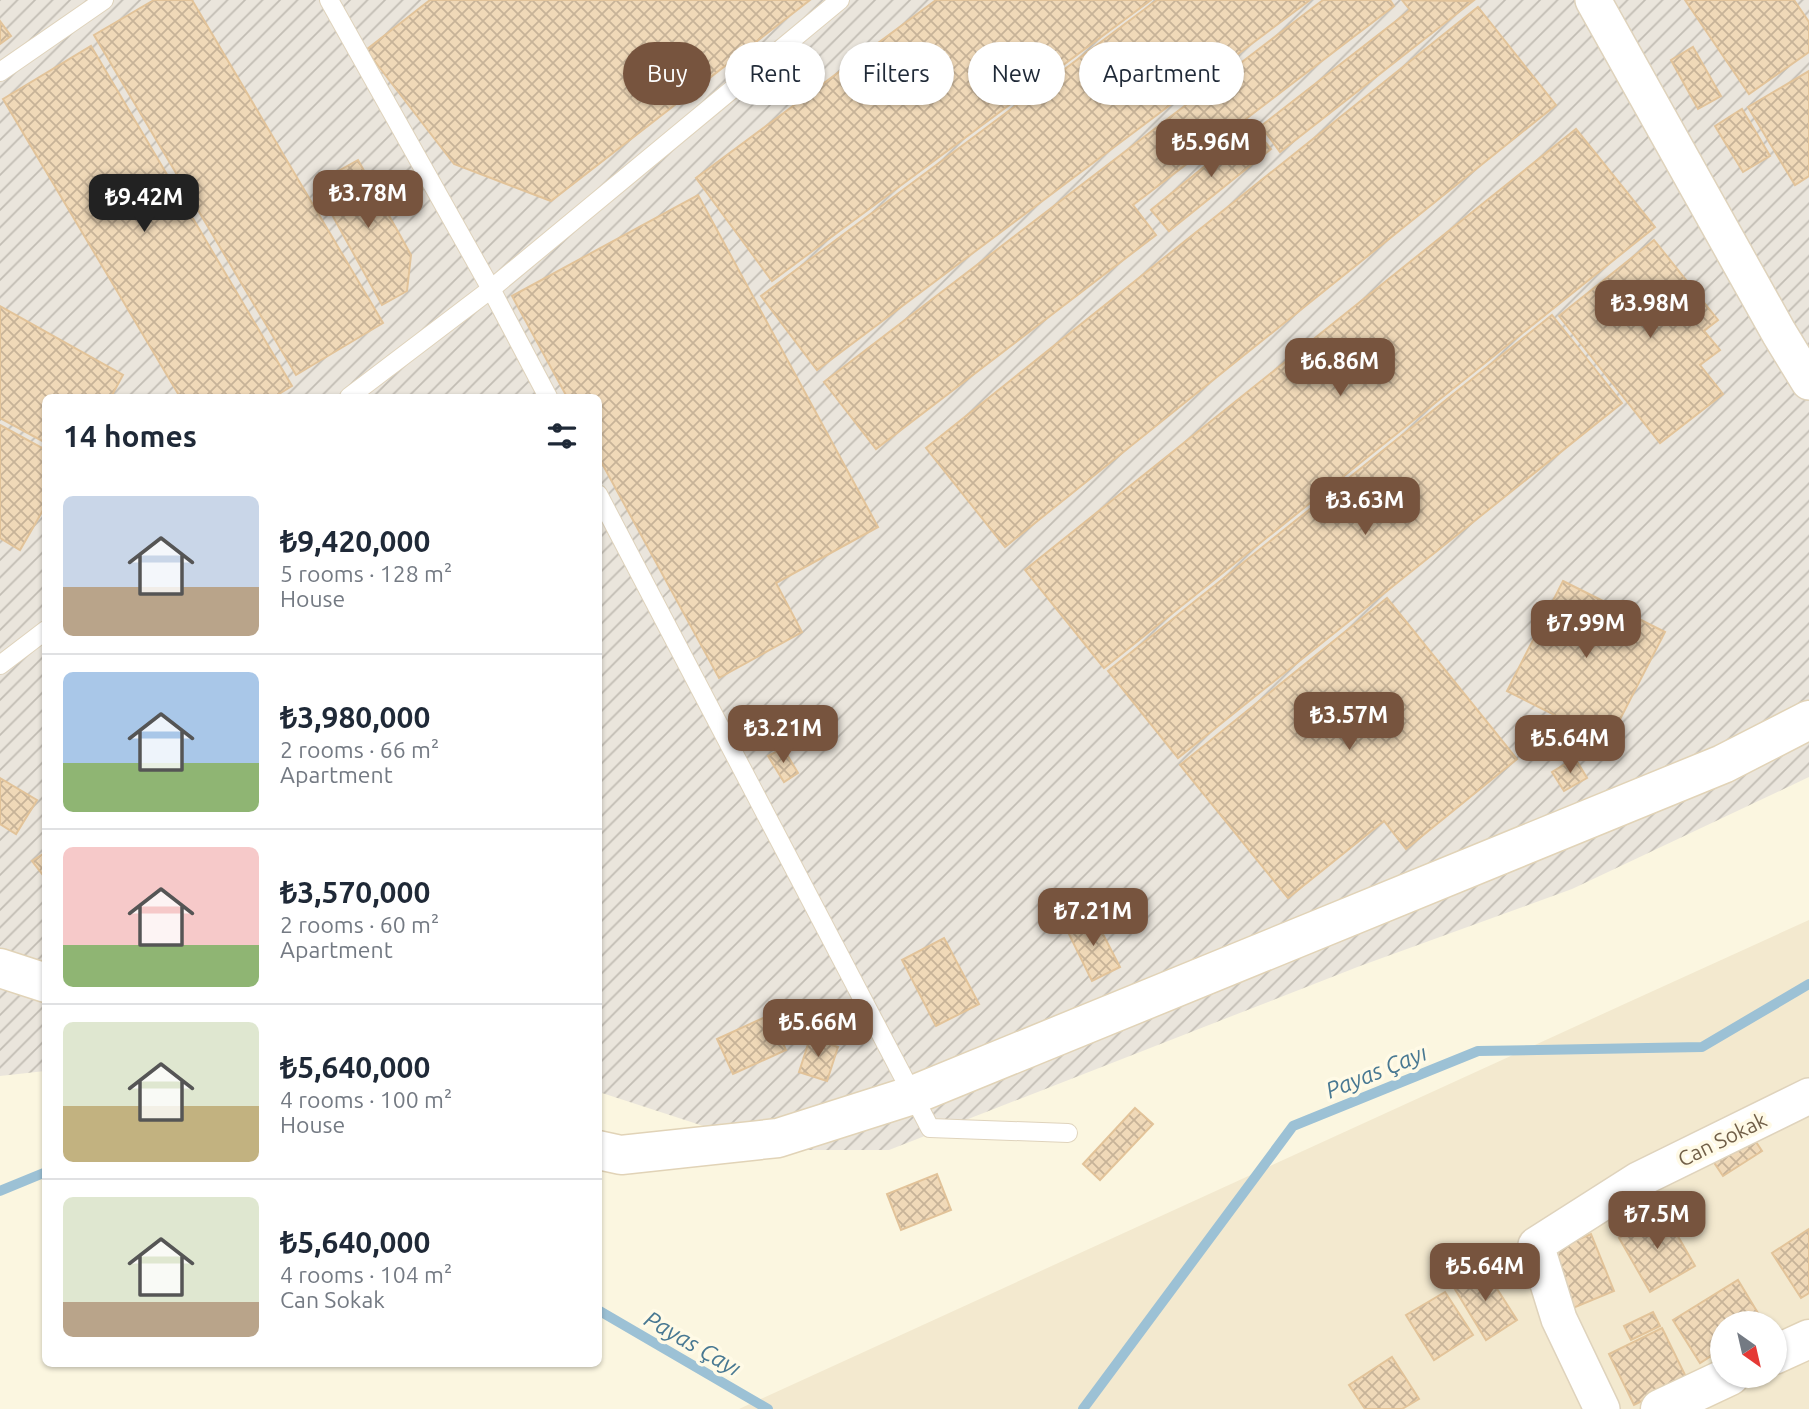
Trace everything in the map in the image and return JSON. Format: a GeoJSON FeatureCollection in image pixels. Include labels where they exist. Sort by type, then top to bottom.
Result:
{"type":"FeatureCollection","features":[{"type":"Feature","properties":{"kind":"street"},"geometry":{"type":"LineString","coordinates":[[1594,0],[1809,382]]}},
{"type":"Feature","properties":{"kind":"street"},"geometry":{"type":"LineString","coordinates":[[602,1151],[621,1155],[778,1138],[913,1095],[1723,764],[1809,720]]}},
{"type":"Feature","properties":{"kind":"street"},"geometry":{"type":"LineString","coordinates":[[0,968],[42,982]]}},
{"type":"Feature","properties":{"kind":"street","name":"Can Sokak"},"geometry":{"type":"LineString","coordinates":[[1602,1409],[1559,1319],[1536,1245],[1638,1180],[1809,1096]]}},
{"type":"Feature","properties":{"kind":"street"},"geometry":{"type":"LineString","coordinates":[[1787,1348],[1809,1339]]}},
{"type":"Feature","properties":{"kind":"street"},"geometry":{"type":"LineString","coordinates":[[1660,1409],[1710,1385]]}},
{"type":"Feature","properties":{"kind":"lane"},"geometry":{"type":"LineString","coordinates":[[0,72],[104,0]]}},
{"type":"Feature","properties":{"kind":"lane"},"geometry":{"type":"LineString","coordinates":[[329,0],[491,289],[546,394]]}},
{"type":"Feature","properties":{"kind":"lane"},"geometry":{"type":"LineString","coordinates":[[353,394],[491,289],[840,0]]}},
{"type":"Feature","properties":{"kind":"lane"},"geometry":{"type":"LineString","coordinates":[[602,502],[930,1128],[1068,1133]]}},
{"type":"Feature","properties":{"kind":"lane"},"geometry":{"type":"LineString","coordinates":[[0,665],[42,633]]}},
{"type":"Feature","properties":{"kind":"shaded area"},"geometry":{"type":"Polygon","coordinates":[[[0,0],[1809,0],[1809,777],[1572,889],[1360,966],[889,1150],[777,1150],[602,1093],[602,394],[42,394],[42,1071],[0,1076],[0,0]]]}},
{"type":"Feature","properties":{"kind":"shaded area"},"geometry":{"type":"Polygon","coordinates":[[[1809,920],[1809,1409],[739,1409],[1809,920]]]}},
{"type":"Feature","properties":{"kind":"building"},"geometry":{"type":"Polygon","coordinates":[[[154,0],[192,0],[383,323],[296,375],[94,35],[154,0]]]}},
{"type":"Feature","properties":{"kind":"building"},"geometry":{"type":"Polygon","coordinates":[[[430,0],[810,0],[756,42],[725,42],[725,66],[711,77],[711,42],[623,42],[623,105],[675,105],[551,201],[454,164],[366,50],[430,0]]]}},
{"type":"Feature","properties":{"kind":"building"},"geometry":{"type":"Polygon","coordinates":[[[936,0],[1151,0],[1094,42],[1079,42],[1079,53],[1065,64],[1065,42],[968,42],[968,105],[1009,105],[772,281],[696,178],[794,105],[825,105],[825,82],[839,72],[839,105],[954,105],[954,42],[879,42],[936,0]]]}},
{"type":"Feature","properties":{"kind":"building"},"geometry":{"type":"Polygon","coordinates":[[[1157,0],[1310,0],[1244,50],[1244,42],[1101,42],[1157,0]]]}},
{"type":"Feature","properties":{"kind":"building"},"geometry":{"type":"Polygon","coordinates":[[[1323,0],[1390,0],[1394,6],[1133,205],[1156,235],[876,449],[824,382],[1186,105],[1244,105],[1244,60],[1323,0]]]}},
{"type":"Feature","properties":{"kind":"building"},"geometry":{"type":"Polygon","coordinates":[[[1402,0],[1473,1],[1280,152],[1261,126],[1410,10],[1402,0]]]}},
{"type":"Feature","properties":{"kind":"building"},"geometry":{"type":"Polygon","coordinates":[[[1685,0],[1794,0],[1809,22],[1809,52],[1749,94],[1685,0]]]}},
{"type":"Feature","properties":{"kind":"building"},"geometry":{"type":"Polygon","coordinates":[[[1478,7],[1556,105],[1005,547],[926,448],[1478,7]]]}},
{"type":"Feature","properties":{"kind":"building"},"geometry":{"type":"Polygon","coordinates":[[[0,21],[11,36],[0,44],[0,21]]]}},
{"type":"Feature","properties":{"kind":"building"},"geometry":{"type":"Polygon","coordinates":[[[91,46],[292,386],[279,394],[178,394],[3,99],[91,46]]]}},
{"type":"Feature","properties":{"kind":"building"},"geometry":{"type":"Polygon","coordinates":[[[1693,47],[1721,96],[1698,109],[1671,60],[1693,47]]]}},
{"type":"Feature","properties":{"kind":"building"},"geometry":{"type":"Polygon","coordinates":[[[1079,58],[1079,105],[1170,105],[817,370],[761,296],[1017,105],[1065,105],[1065,69],[1079,58]]]}},
{"type":"Feature","properties":{"kind":"building"},"geometry":{"type":"Polygon","coordinates":[[[1809,71],[1809,176],[1795,185],[1748,107],[1809,71]]]}},
{"type":"Feature","properties":{"kind":"building"},"geometry":{"type":"Polygon","coordinates":[[[1742,109],[1770,156],[1743,172],[1715,126],[1742,109]]]}},
{"type":"Feature","properties":{"kind":"building"},"geometry":{"type":"Polygon","coordinates":[[[1253,127],[1271,149],[1169,231],[1151,210],[1253,127]]]}},
{"type":"Feature","properties":{"kind":"building"},"geometry":{"type":"Polygon","coordinates":[[[1576,129],[1655,227],[1104,668],[1025,570],[1576,129]]]}},
{"type":"Feature","properties":{"kind":"building"},"geometry":{"type":"Polygon","coordinates":[[[358,160],[411,255],[407,291],[382,305],[315,184],[358,160]]]}},
{"type":"Feature","properties":{"kind":"building"},"geometry":{"type":"Polygon","coordinates":[[[698,195],[878,527],[776,583],[802,632],[719,678],[602,463],[602,394],[565,394],[512,296],[698,195]]]}},
{"type":"Feature","properties":{"kind":"building"},"geometry":{"type":"Polygon","coordinates":[[[1654,240],[1718,320],[1704,331],[1720,350],[1700,365],[1723,394],[1660,443],[1559,316],[1654,240]]]}},
{"type":"Feature","properties":{"kind":"building"},"geometry":{"type":"Polygon","coordinates":[[[0,306],[123,375],[113,394],[42,394],[42,441],[0,418],[0,306]]]}},
{"type":"Feature","properties":{"kind":"building"},"geometry":{"type":"Polygon","coordinates":[[[1552,315],[1622,403],[1178,758],[1108,671],[1552,315]]]}},
{"type":"Feature","properties":{"kind":"building"},"geometry":{"type":"Polygon","coordinates":[[[0,425],[42,448],[42,512],[20,550],[0,538],[0,425]]]}},
{"type":"Feature","properties":{"kind":"building"},"geometry":{"type":"Polygon","coordinates":[[[1563,581],[1665,632],[1614,731],[1590,719],[1584,730],[1507,691],[1563,581]]]}},
{"type":"Feature","properties":{"kind":"building"},"geometry":{"type":"Polygon","coordinates":[[[1387,598],[1517,759],[1406,849],[1384,821],[1288,898],[1180,765],[1387,598]]]}},
{"type":"Feature","properties":{"kind":"building"},"geometry":{"type":"Polygon","coordinates":[[[783,748],[798,773],[784,782],[768,756],[783,748]]]}},
{"type":"Feature","properties":{"kind":"building"},"geometry":{"type":"Polygon","coordinates":[[[1575,758],[1587,778],[1564,791],[1552,772],[1575,758]]]}},
{"type":"Feature","properties":{"kind":"building"},"geometry":{"type":"Polygon","coordinates":[[[0,778],[37,800],[16,834],[0,824],[0,778]]]}},
{"type":"Feature","properties":{"kind":"building"},"geometry":{"type":"Polygon","coordinates":[[[42,855],[42,874],[32,861],[42,855]]]}},
{"type":"Feature","properties":{"kind":"building"},"geometry":{"type":"Polygon","coordinates":[[[1093,915],[1120,967],[1092,981],[1066,928],[1093,915]]]}},
{"type":"Feature","properties":{"kind":"building"},"geometry":{"type":"Polygon","coordinates":[[[944,938],[979,1004],[936,1026],[902,960],[944,938]]]}},
{"type":"Feature","properties":{"kind":"building"},"geometry":{"type":"Polygon","coordinates":[[[770,1015],[786,1050],[733,1074],[717,1039],[770,1015]]]}},
{"type":"Feature","properties":{"kind":"building"},"geometry":{"type":"Polygon","coordinates":[[[810,1038],[838,1047],[827,1081],[799,1072],[810,1038]]]}},
{"type":"Feature","properties":{"kind":"building"},"geometry":{"type":"Polygon","coordinates":[[[1135,1108],[1153,1124],[1100,1180],[1083,1164],[1135,1108]]]}},
{"type":"Feature","properties":{"kind":"building"},"geometry":{"type":"Polygon","coordinates":[[[1752,1136],[1762,1151],[1723,1176],[1713,1161],[1752,1136]]]}},
{"type":"Feature","properties":{"kind":"building"},"geometry":{"type":"Polygon","coordinates":[[[937,1174],[951,1210],[901,1230],[887,1194],[937,1174]]]}},
{"type":"Feature","properties":{"kind":"building"},"geometry":{"type":"Polygon","coordinates":[[[1664,1212],[1695,1266],[1650,1292],[1619,1238],[1637,1228],[1634,1223],[1649,1215],[1651,1219],[1664,1212]]]}},
{"type":"Feature","properties":{"kind":"building"},"geometry":{"type":"Polygon","coordinates":[[[1809,1229],[1809,1293],[1801,1298],[1772,1253],[1809,1229]]]}},
{"type":"Feature","properties":{"kind":"building"},"geometry":{"type":"Polygon","coordinates":[[[1591,1234],[1614,1291],[1573,1308],[1549,1252],[1591,1234]]]}},
{"type":"Feature","properties":{"kind":"building"},"geometry":{"type":"Polygon","coordinates":[[[1483,1267],[1517,1320],[1486,1340],[1453,1286],[1483,1267]]]}},
{"type":"Feature","properties":{"kind":"building"},"geometry":{"type":"Polygon","coordinates":[[[1738,1280],[1757,1311],[1710,1311],[1710,1357],[1700,1363],[1673,1320],[1738,1280]]]}},
{"type":"Feature","properties":{"kind":"building"},"geometry":{"type":"Polygon","coordinates":[[[1445,1292],[1473,1335],[1434,1360],[1406,1315],[1445,1292]]]}},
{"type":"Feature","properties":{"kind":"building"},"geometry":{"type":"Polygon","coordinates":[[[1653,1312],[1660,1326],[1631,1340],[1624,1326],[1653,1312]]]}},
{"type":"Feature","properties":{"kind":"building"},"geometry":{"type":"Polygon","coordinates":[[[1662,1328],[1687,1379],[1634,1405],[1609,1354],[1662,1328]]]}},
{"type":"Feature","properties":{"kind":"building"},"geometry":{"type":"Polygon","coordinates":[[[1392,1357],[1419,1399],[1402,1409],[1365,1409],[1349,1385],[1392,1357]]]}},
{"type":"Feature","properties":{"kind":"waterway","name":"Payas Çayı"},"geometry":{"type":"LineString","coordinates":[[1083,1409],[1293,1126],[1478,1051],[1702,1047],[1809,984]]}},
{"type":"Feature","properties":{"kind":"waterway","name":"Payas Çayı"},"geometry":{"type":"LineString","coordinates":[[0,1191],[42,1174]]}},
{"type":"Feature","properties":{"kind":"waterway","name":"Payas Çayı"},"geometry":{"type":"LineString","coordinates":[[602,1312],[768,1409]]}}]}
